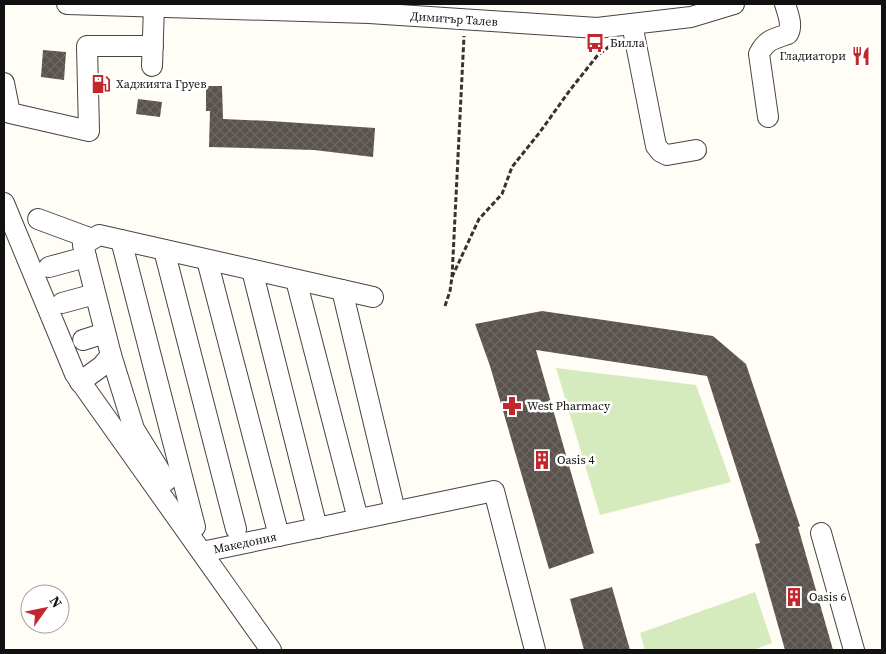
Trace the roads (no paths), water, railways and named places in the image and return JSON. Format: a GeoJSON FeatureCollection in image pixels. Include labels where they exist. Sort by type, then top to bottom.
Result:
{"type":"FeatureCollection","features":[{"type":"Feature","properties":{"kind":"street","name":"Димитър Талев"},"geometry":{"type":"LineString","coordinates":[[67,4],[369,8],[464,20],[596,28],[632,24],[690,10],[734,4]]}},
{"type":"Feature","properties":{"kind":"street"},"geometry":{"type":"LineString","coordinates":[[768,117],[759,54],[768,41],[788,34],[791,28],[785,4]]}},
{"type":"Feature","properties":{"kind":"street"},"geometry":{"type":"LineString","coordinates":[[4,83],[10,113],[89,131],[87,46],[152,56],[154,6]]}},
{"type":"Feature","properties":{"kind":"street"},"geometry":{"type":"LineString","coordinates":[[632,24],[656,146],[667,155],[696,150]]}},
{"type":"Feature","properties":{"kind":"street","name":"Македония"},"geometry":{"type":"LineString","coordinates":[[4,203],[75,374],[202,552],[494,490],[535,650]]}},
{"type":"Feature","properties":{"kind":"street"},"geometry":{"type":"LineString","coordinates":[[38,219],[89,248]]}},
{"type":"Feature","properties":{"kind":"street"},"geometry":{"type":"LineString","coordinates":[[49,266],[89,248],[98,235],[373,297]]}},
{"type":"Feature","properties":{"kind":"street"},"geometry":{"type":"LineString","coordinates":[[89,248],[95,294],[111,355],[134,429],[195,527],[121,240]]}},
{"type":"Feature","properties":{"kind":"street"},"geometry":{"type":"LineString","coordinates":[[164,250],[236,529]]}},
{"type":"Feature","properties":{"kind":"street"},"geometry":{"type":"LineString","coordinates":[[208,260],[279,536]]}},
{"type":"Feature","properties":{"kind":"street"},"geometry":{"type":"LineString","coordinates":[[252,270],[317,528]]}},
{"type":"Feature","properties":{"kind":"street"},"geometry":{"type":"LineString","coordinates":[[296,280],[358,519]]}},
{"type":"Feature","properties":{"kind":"street"},"geometry":{"type":"LineString","coordinates":[[342,290],[395,511]]}},
{"type":"Feature","properties":{"kind":"street"},"geometry":{"type":"LineString","coordinates":[[62,303],[95,294]]}},
{"type":"Feature","properties":{"kind":"street"},"geometry":{"type":"LineString","coordinates":[[83,340],[105,333]]}},
{"type":"Feature","properties":{"kind":"street"},"geometry":{"type":"LineString","coordinates":[[80,382],[102,366],[111,355]]}},
{"type":"Feature","properties":{"kind":"street"},"geometry":{"type":"LineString","coordinates":[[821,533],[854,650]]}},
{"type":"Feature","properties":{"kind":"street"},"geometry":{"type":"LineString","coordinates":[[202,552],[271,650]]}},
{"type":"Feature","properties":{"kind":"place","name":"Билла"},"geometry":{"type":"Point","coordinates":[595,43]}},
{"type":"Feature","properties":{"kind":"place","name":"Гладиатори"},"geometry":{"type":"Point","coordinates":[861,56]}},
{"type":"Feature","properties":{"kind":"place","name":"Хаджията Груев"},"geometry":{"type":"Point","coordinates":[101,84]}},
{"type":"Feature","properties":{"kind":"place","name":"West Pharmacy"},"geometry":{"type":"Point","coordinates":[512,406]}},
{"type":"Feature","properties":{"kind":"place","name":"Oasis 4"},"geometry":{"type":"Point","coordinates":[542,460]}},
{"type":"Feature","properties":{"kind":"place","name":"Oasis 6"},"geometry":{"type":"Point","coordinates":[794,597]}}]}
